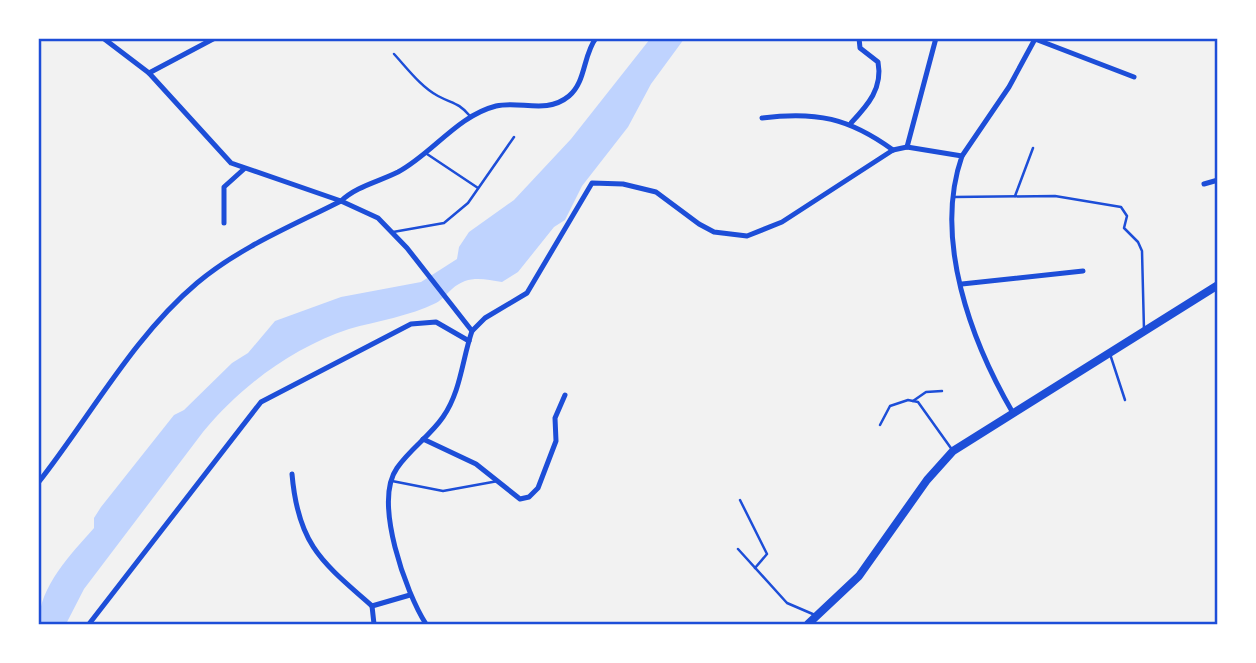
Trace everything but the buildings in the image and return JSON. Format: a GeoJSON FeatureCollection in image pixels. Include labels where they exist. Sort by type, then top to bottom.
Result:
{"type":"FeatureCollection","features":[{"type":"Feature","properties":{"kind":"main road"},"geometry":{"type":"LineString","coordinates":[[808,625],[859,576],[927,480],[953,451],[1217,285]]}},
{"type":"Feature","properties":{"kind":"street"},"geometry":{"type":"LineString","coordinates":[[103,38],[149,73],[222,156],[244,169],[341,201],[378,218],[407,248],[472,331]]}},
{"type":"Feature","properties":{"kind":"street"},"geometry":{"type":"LineString","coordinates":[[149,73],[215,38]]}},
{"type":"Feature","properties":{"kind":"street"},"geometry":{"type":"LineString","coordinates":[[38,483],[148,335],[176,302],[239,252],[341,201],[352,190],[398,172],[427,154],[470,116],[498,106],[544,107],[568,97],[579,82],[590,47],[596,38]]}},
{"type":"Feature","properties":{"kind":"street"},"geometry":{"type":"LineString","coordinates":[[851,123],[872,99],[879,78],[878,62],[860,48],[859,38]]}},
{"type":"Feature","properties":{"kind":"street"},"geometry":{"type":"LineString","coordinates":[[907,147],[936,38]]}},
{"type":"Feature","properties":{"kind":"street"},"geometry":{"type":"LineString","coordinates":[[1014,414],[967,312],[952,230],[952,197],[962,156],[1009,87],[1035,39],[1134,77]]}},
{"type":"Feature","properties":{"kind":"street"},"geometry":{"type":"LineString","coordinates":[[762,118],[804,116],[851,123],[893,149]]}},
{"type":"Feature","properties":{"kind":"street"},"geometry":{"type":"LineString","coordinates":[[426,625],[410,595],[393,534],[387,500],[390,481],[443,417],[456,392],[472,331],[485,318],[527,293],[592,183],[623,184],[656,192],[699,224],[730,236],[747,236],[782,222],[893,149],[907,147],[962,156]]}},
{"type":"Feature","properties":{"kind":"street"},"geometry":{"type":"LineString","coordinates":[[224,223],[224,187],[244,169]]}},
{"type":"Feature","properties":{"kind":"street"},"geometry":{"type":"LineString","coordinates":[[1204,184],[1217,180]]}},
{"type":"Feature","properties":{"kind":"street"},"geometry":{"type":"LineString","coordinates":[[962,284],[1083,271]]}},
{"type":"Feature","properties":{"kind":"street"},"geometry":{"type":"LineString","coordinates":[[89,625],[261,402],[411,324],[436,322],[469,341]]}},
{"type":"Feature","properties":{"kind":"street"},"geometry":{"type":"LineString","coordinates":[[423,439],[476,464],[520,499],[534,494],[556,441],[555,418],[565,395]]}},
{"type":"Feature","properties":{"kind":"street"},"geometry":{"type":"LineString","coordinates":[[292,474],[302,530],[327,566],[372,606],[374,625]]}},
{"type":"Feature","properties":{"kind":"street"},"geometry":{"type":"LineString","coordinates":[[372,606],[410,595]]}},
{"type":"Feature","properties":{"kind":"lane"},"geometry":{"type":"LineString","coordinates":[[394,54],[419,81],[438,96],[458,103],[470,116]]}},
{"type":"Feature","properties":{"kind":"lane"},"geometry":{"type":"LineString","coordinates":[[393,232],[444,223],[468,203],[514,137]]}},
{"type":"Feature","properties":{"kind":"lane"},"geometry":{"type":"LineString","coordinates":[[1015,196],[1034,148]]}},
{"type":"Feature","properties":{"kind":"lane"},"geometry":{"type":"LineString","coordinates":[[427,154],[478,188]]}},
{"type":"Feature","properties":{"kind":"lane"},"geometry":{"type":"LineString","coordinates":[[952,197],[1055,196],[1094,200],[1121,207],[1125,211],[1124,228],[1138,242],[1142,251],[1144,333]]}},
{"type":"Feature","properties":{"kind":"lane"},"geometry":{"type":"LineString","coordinates":[[1110,354],[1125,400]]}},
{"type":"Feature","properties":{"kind":"lane"},"geometry":{"type":"LineString","coordinates":[[880,425],[890,406],[912,401],[926,393],[942,391]]}},
{"type":"Feature","properties":{"kind":"lane"},"geometry":{"type":"LineString","coordinates":[[912,401],[923,407],[953,451]]}},
{"type":"Feature","properties":{"kind":"lane"},"geometry":{"type":"LineString","coordinates":[[390,481],[443,491],[498,481]]}},
{"type":"Feature","properties":{"kind":"lane"},"geometry":{"type":"LineString","coordinates":[[740,500],[767,554],[755,568]]}},
{"type":"Feature","properties":{"kind":"lane"},"geometry":{"type":"LineString","coordinates":[[738,549],[787,603],[819,616]]}},
{"type":"Feature","properties":{"kind":"water"},"geometry":{"type":"Polygon","coordinates":[[[650,39],[684,39],[651,84],[628,127],[582,186],[565,220],[554,227],[518,272],[502,282],[476,279],[464,282],[436,303],[328,337],[269,370],[234,399],[203,432],[84,589],[66,624],[39,624],[44,597],[57,572],[94,528],[94,518],[101,507],[174,415],[184,410],[232,363],[248,353],[275,321],[341,297],[421,282],[457,259],[459,247],[469,232],[514,200],[571,139],[650,39]]]}}]}
